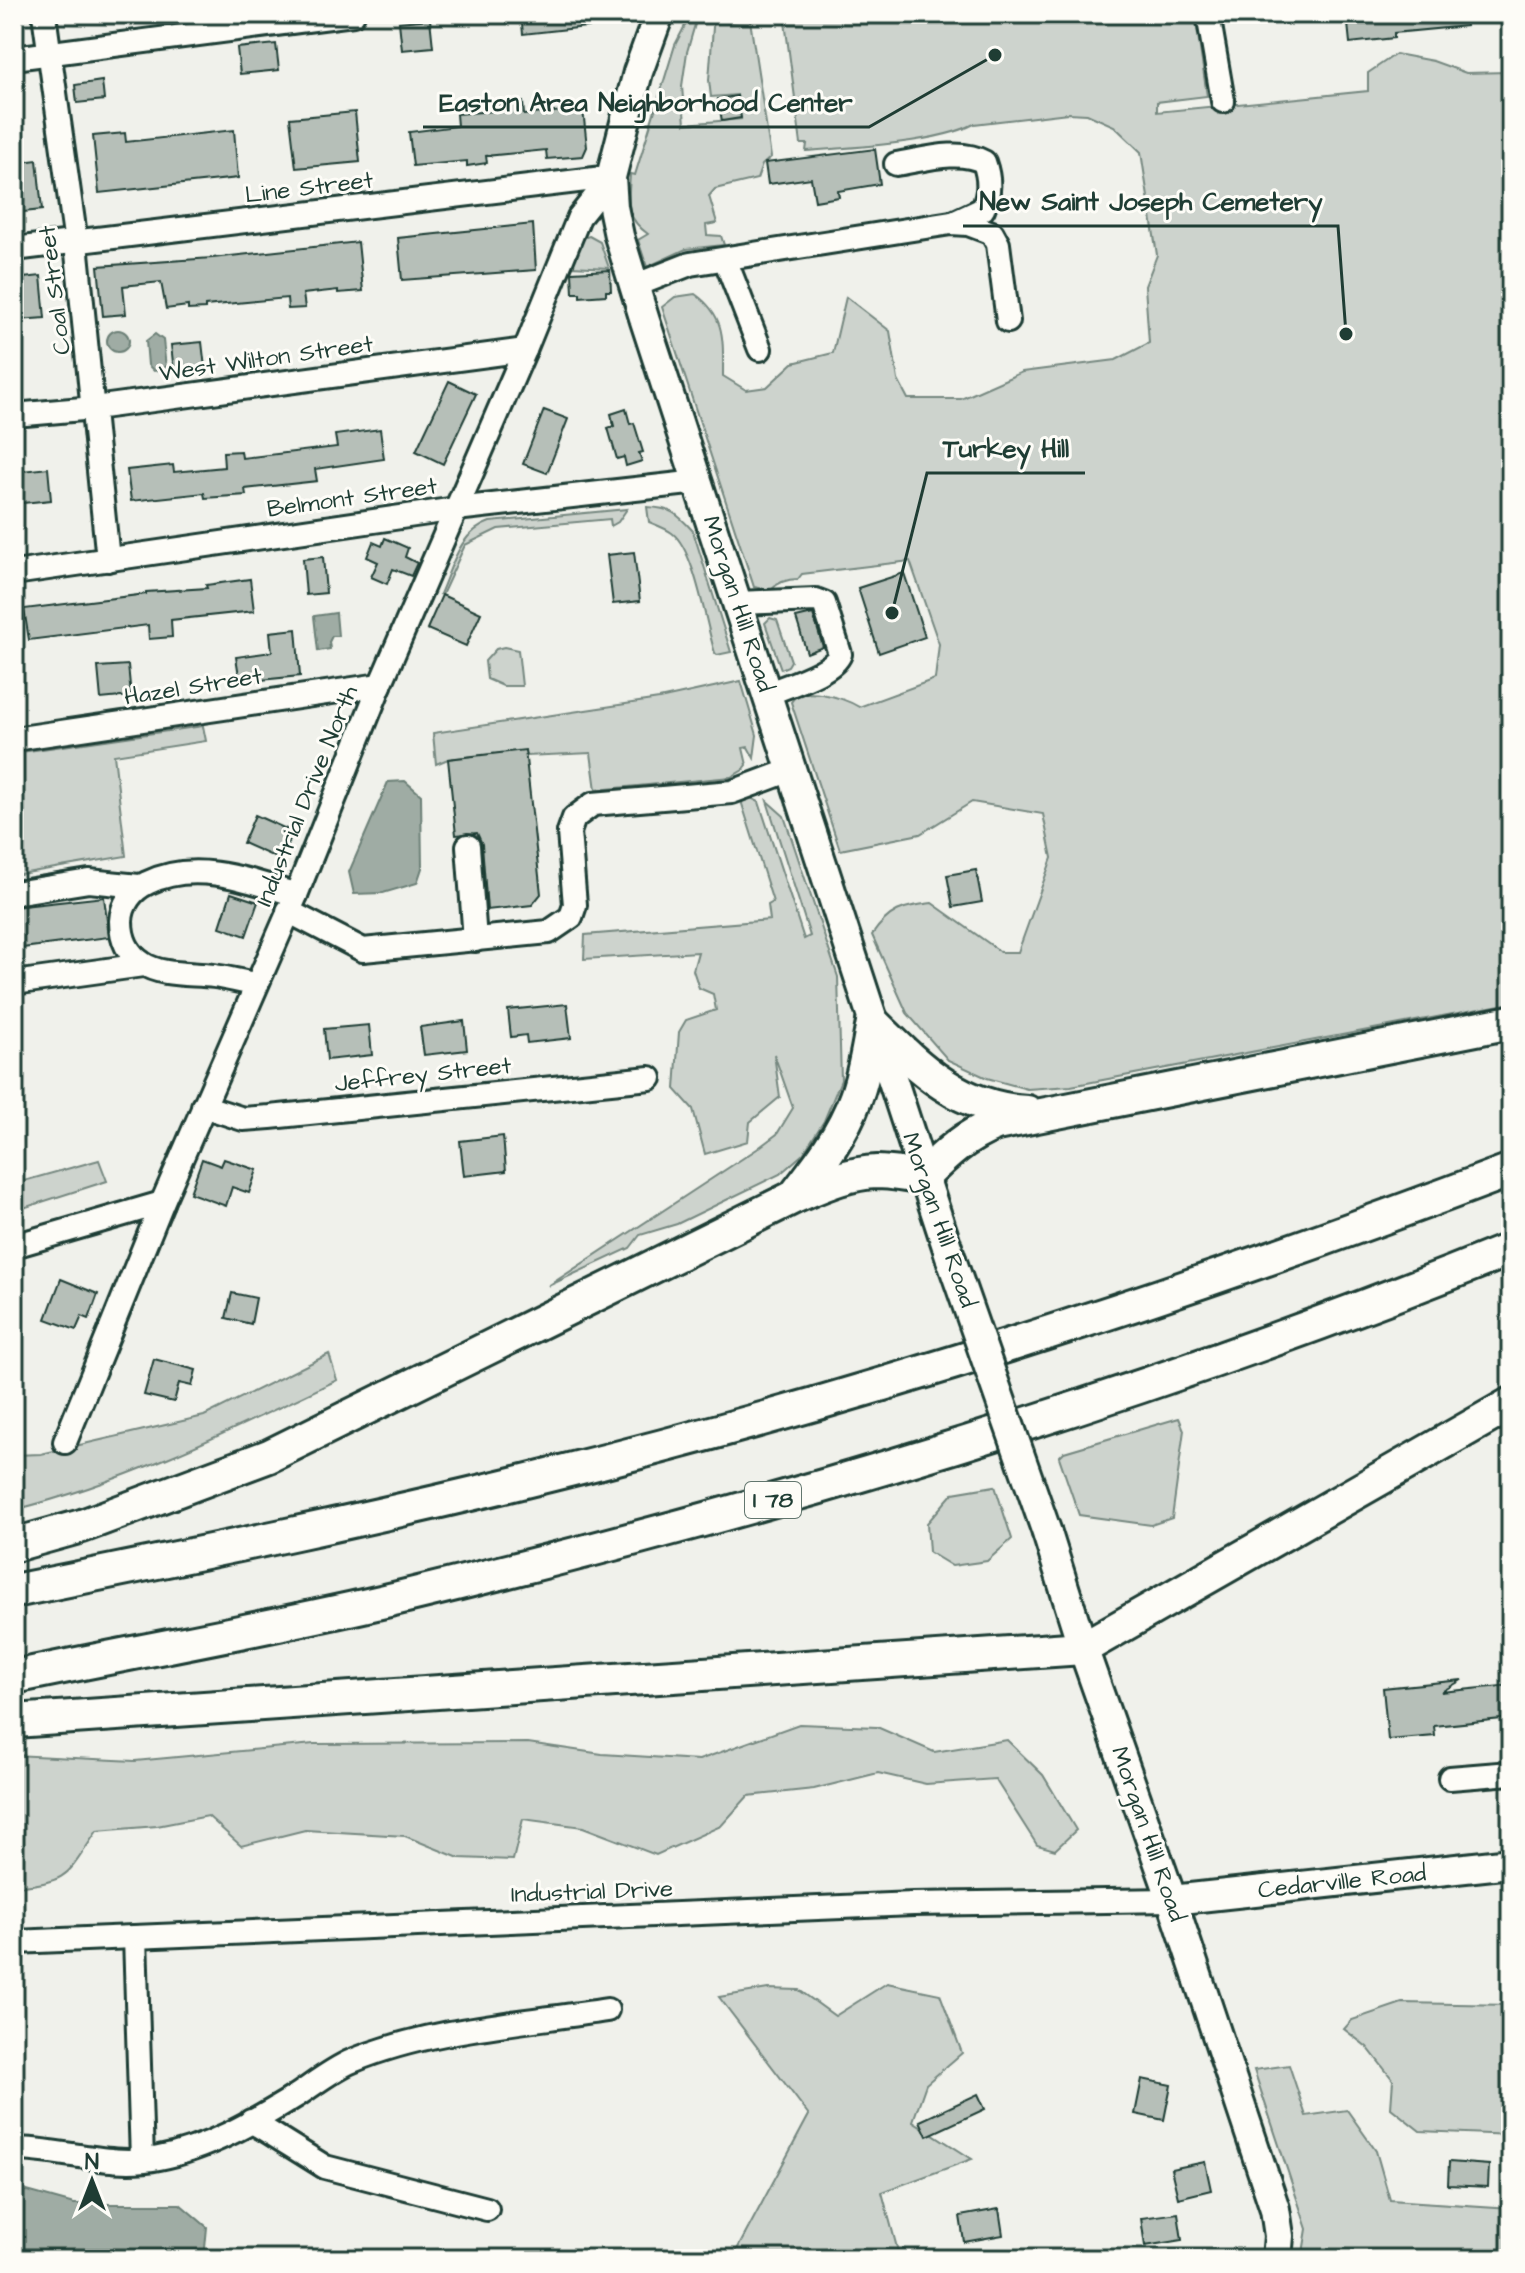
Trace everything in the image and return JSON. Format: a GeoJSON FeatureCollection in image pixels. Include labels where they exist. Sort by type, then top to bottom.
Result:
{"type":"FeatureCollection","features":[{"type":"Feature","properties":{"kind":"highway"},"geometry":{"type":"LineString","coordinates":[[14,1545],[82,1526],[269,1456],[794,1197],[843,1177],[880,1172],[923,1177],[950,1149],[973,1132],[996,1124],[1511,1022]]}},
{"type":"Feature","properties":{"kind":"highway"},"geometry":{"type":"LineString","coordinates":[[873,1023],[921,1069],[959,1095],[1021,1111],[1050,1113]]}},
{"type":"Feature","properties":{"kind":"highway"},"geometry":{"type":"LineString","coordinates":[[794,1197],[830,1149],[850,1112],[861,1081],[873,1023]]}},
{"type":"Feature","properties":{"kind":"highway"},"geometry":{"type":"LineString","coordinates":[[14,1591],[222,1549],[550,1475],[824,1401],[1053,1331],[1316,1244],[1511,1170]]}},
{"type":"Feature","properties":{"kind":"highway","name":"I 78"},"geometry":{"type":"LineString","coordinates":[[14,1677],[396,1599],[715,1516],[941,1451],[1175,1373],[1347,1313],[1511,1249]]}},
{"type":"Feature","properties":{"kind":"highway"},"geometry":{"type":"LineString","coordinates":[[14,1721],[1083,1648],[1511,1404]]}},
{"type":"Feature","properties":{"kind":"main road","name":"Morgan Hill Road"},"geometry":{"type":"LineString","coordinates":[[659,14],[640,63],[611,177],[614,216],[923,1177],[1047,1533],[1083,1648],[1172,1900],[1275,2209],[1279,2236],[1277,2259]]}},
{"type":"Feature","properties":{"kind":"main road","name":"Cedarville Road"},"geometry":{"type":"LineString","coordinates":[[1172,1900],[1511,1863]]}},
{"type":"Feature","properties":{"kind":"street","name":"Coal Street"},"geometry":{"type":"LineString","coordinates":[[44,14],[76,243],[108,560]]}},
{"type":"Feature","properties":{"kind":"street"},"geometry":{"type":"LineString","coordinates":[[14,58],[353,14]]}},
{"type":"Feature","properties":{"kind":"street"},"geometry":{"type":"LineString","coordinates":[[1208,14],[1223,101]]}},
{"type":"Feature","properties":{"kind":"street"},"geometry":{"type":"LineString","coordinates":[[896,164],[957,156],[977,157],[984,162],[989,194],[983,209],[951,223]]}},
{"type":"Feature","properties":{"kind":"street","name":"Line Street"},"geometry":{"type":"LineString","coordinates":[[14,249],[611,177]]}},
{"type":"Feature","properties":{"kind":"street","name":"Industrial Drive North"},"geometry":{"type":"LineString","coordinates":[[65,1442],[162,1203],[292,903],[380,685],[579,217],[611,177]]}},
{"type":"Feature","properties":{"kind":"street"},"geometry":{"type":"LineString","coordinates":[[634,286],[690,264],[951,223],[968,224],[992,233],[998,244],[1008,321]]}},
{"type":"Feature","properties":{"kind":"street"},"geometry":{"type":"LineString","coordinates":[[725,259],[760,349]]}},
{"type":"Feature","properties":{"kind":"street","name":"West Wilton Street"},"geometry":{"type":"LineString","coordinates":[[14,415],[94,408],[525,350]]}},
{"type":"Feature","properties":{"kind":"street","name":"Belmont Street"},"geometry":{"type":"LineString","coordinates":[[14,573],[456,509],[698,482]]}},
{"type":"Feature","properties":{"kind":"street"},"geometry":{"type":"LineString","coordinates":[[737,603],[816,600],[824,603],[840,654],[838,660],[825,670],[767,694]]}},
{"type":"Feature","properties":{"kind":"street","name":"Hazel Street"},"geometry":{"type":"LineString","coordinates":[[14,739],[380,685]]}},
{"type":"Feature","properties":{"kind":"street"},"geometry":{"type":"LineString","coordinates":[[143,965],[128,950],[121,934],[121,916],[127,899],[139,886],[162,875],[190,872],[222,874],[292,903],[363,950],[549,932],[571,917],[575,905],[569,832],[574,818],[593,804],[732,792],[791,770]]}},
{"type":"Feature","properties":{"kind":"street"},"geometry":{"type":"LineString","coordinates":[[468,846],[475,940]]}},
{"type":"Feature","properties":{"kind":"street"},"geometry":{"type":"LineString","coordinates":[[14,893],[89,881],[139,886]]}},
{"type":"Feature","properties":{"kind":"street"},"geometry":{"type":"LineString","coordinates":[[14,983],[143,965],[163,971],[256,984]]}},
{"type":"Feature","properties":{"kind":"street","name":"Jeffrey Street"},"geometry":{"type":"LineString","coordinates":[[203,1106],[243,1119],[650,1078]]}},
{"type":"Feature","properties":{"kind":"street"},"geometry":{"type":"LineString","coordinates":[[14,1246],[162,1203]]}},
{"type":"Feature","properties":{"kind":"street"},"geometry":{"type":"LineString","coordinates":[[1450,1778],[1511,1773]]}},
{"type":"Feature","properties":{"kind":"street","name":"Industrial Drive"},"geometry":{"type":"LineString","coordinates":[[14,1942],[913,1904],[1172,1900]]}},
{"type":"Feature","properties":{"kind":"street"},"geometry":{"type":"LineString","coordinates":[[135,1937],[142,2160]]}},
{"type":"Feature","properties":{"kind":"street"},"geometry":{"type":"LineString","coordinates":[[14,2149],[39,2149],[123,2161],[158,2158],[216,2140],[350,2061],[431,2036],[607,2010]]}},
{"type":"Feature","properties":{"kind":"street"},"geometry":{"type":"LineString","coordinates":[[251,2121],[325,2167],[487,2209]]}},
{"type":"Feature","properties":{"kind":"shaded area"},"geometry":{"type":"Polygon","coordinates":[[[691,14],[698,14],[687,52],[682,86],[685,124],[741,119],[737,95],[711,97],[709,80],[714,14],[726,14],[727,22],[750,20],[771,157],[762,165],[757,179],[715,189],[709,196],[717,223],[706,225],[707,235],[721,236],[724,245],[686,249],[647,267],[638,240],[648,234],[634,221],[629,208],[630,174],[635,175],[675,45],[691,14]]]}},
{"type":"Feature","properties":{"kind":"shaded area"},"geometry":{"type":"Polygon","coordinates":[[[784,14],[1195,14],[1207,96],[1157,102],[1157,112],[1368,91],[1368,73],[1396,54],[1433,61],[1466,73],[1508,72],[1511,69],[1511,1003],[1071,1086],[1027,1089],[987,1078],[948,1060],[907,1013],[872,935],[884,920],[898,911],[932,903],[1001,952],[1018,952],[1052,858],[1043,814],[972,802],[920,834],[840,850],[791,702],[796,697],[813,693],[859,707],[935,679],[939,644],[910,561],[802,574],[798,579],[783,582],[771,590],[754,587],[662,307],[675,297],[695,294],[705,302],[721,330],[723,376],[746,390],[767,387],[793,363],[833,353],[846,297],[890,331],[898,380],[908,399],[961,399],[1022,372],[1116,360],[1149,343],[1145,286],[1157,255],[1141,152],[1114,126],[1087,114],[1068,113],[974,124],[917,140],[806,151],[807,144],[801,144],[784,14]]]}},
{"type":"Feature","properties":{"kind":"shaded area"},"geometry":{"type":"Polygon","coordinates":[[[589,236],[600,242],[609,268],[572,266],[583,238],[589,236]]]}},
{"type":"Feature","properties":{"kind":"shaded area"},"geometry":{"type":"Polygon","coordinates":[[[114,330],[122,330],[129,341],[122,352],[114,352],[107,345],[107,337],[114,330]]]}},
{"type":"Feature","properties":{"kind":"shaded area"},"geometry":{"type":"Polygon","coordinates":[[[155,334],[163,340],[166,368],[154,371],[148,365],[146,341],[155,334]]]}},
{"type":"Feature","properties":{"kind":"shaded area"},"geometry":{"type":"Polygon","coordinates":[[[647,507],[673,513],[693,531],[731,652],[715,653],[687,555],[672,533],[649,522],[647,507]]]}},
{"type":"Feature","properties":{"kind":"shaded area"},"geometry":{"type":"Polygon","coordinates":[[[627,509],[611,526],[610,519],[498,529],[465,545],[440,594],[464,542],[479,527],[490,522],[627,509]]]}},
{"type":"Feature","properties":{"kind":"shaded area"},"geometry":{"type":"Polygon","coordinates":[[[336,613],[338,636],[332,636],[330,649],[318,651],[314,616],[336,613]]]}},
{"type":"Feature","properties":{"kind":"shaded area"},"geometry":{"type":"Polygon","coordinates":[[[770,618],[777,620],[791,661],[781,669],[765,623],[770,618]]]}},
{"type":"Feature","properties":{"kind":"shaded area"},"geometry":{"type":"Polygon","coordinates":[[[496,649],[518,650],[522,686],[503,686],[487,679],[485,661],[496,649]]]}},
{"type":"Feature","properties":{"kind":"shaded area"},"geometry":{"type":"Polygon","coordinates":[[[741,681],[757,735],[754,758],[748,747],[743,748],[747,765],[731,777],[596,790],[591,753],[526,756],[525,751],[448,759],[436,764],[433,733],[659,699],[741,681]]]}},
{"type":"Feature","properties":{"kind":"shaded area"},"geometry":{"type":"Polygon","coordinates":[[[203,726],[206,741],[114,755],[126,856],[14,875],[14,753],[203,726]]]}},
{"type":"Feature","properties":{"kind":"shaded area"},"geometry":{"type":"Polygon","coordinates":[[[405,781],[421,795],[422,868],[417,883],[383,893],[354,894],[349,872],[388,782],[405,781]]]}},
{"type":"Feature","properties":{"kind":"shaded area"},"geometry":{"type":"Polygon","coordinates":[[[749,797],[759,802],[804,939],[810,936],[767,801],[784,816],[838,977],[841,1080],[824,1121],[803,1154],[780,1174],[677,1224],[640,1235],[630,1248],[548,1286],[757,1149],[777,1134],[793,1108],[774,1054],[780,1097],[750,1122],[748,1141],[705,1154],[693,1109],[675,1089],[679,1032],[686,1020],[716,1010],[713,994],[699,988],[693,970],[698,952],[584,959],[585,935],[770,920],[768,905],[773,902],[742,804],[743,798],[749,797]]]}},
{"type":"Feature","properties":{"kind":"shaded area"},"geometry":{"type":"Polygon","coordinates":[[[99,1160],[107,1181],[14,1211],[14,1175],[24,1181],[99,1160]]]}},
{"type":"Feature","properties":{"kind":"shaded area"},"geometry":{"type":"Polygon","coordinates":[[[329,1354],[337,1380],[138,1470],[14,1510],[14,1455],[41,1454],[204,1416],[329,1354]]]}},
{"type":"Feature","properties":{"kind":"shaded area"},"geometry":{"type":"Polygon","coordinates":[[[1179,1418],[1184,1430],[1172,1518],[1151,1525],[1079,1515],[1059,1457],[1064,1452],[1179,1418]]]}},
{"type":"Feature","properties":{"kind":"shaded area"},"geometry":{"type":"Polygon","coordinates":[[[995,1486],[1012,1539],[987,1561],[952,1566],[929,1552],[927,1523],[953,1493],[995,1486]]]}},
{"type":"Feature","properties":{"kind":"shaded area"},"geometry":{"type":"Polygon","coordinates":[[[799,1724],[877,1727],[934,1752],[1007,1740],[1043,1775],[1076,1830],[1055,1850],[1037,1845],[995,1779],[926,1784],[878,1773],[814,1789],[748,1796],[721,1826],[656,1855],[583,1827],[523,1819],[513,1860],[459,1858],[405,1836],[305,1830],[241,1846],[208,1816],[157,1826],[97,1831],[66,1874],[47,1882],[14,1887],[14,1755],[135,1761],[314,1744],[528,1743],[602,1754],[699,1760],[799,1724]]]}},
{"type":"Feature","properties":{"kind":"shaded area"},"geometry":{"type":"Polygon","coordinates":[[[887,1983],[940,1994],[962,2053],[926,2084],[913,2121],[972,2159],[882,2192],[900,2259],[732,2259],[809,2115],[719,1997],[768,1989],[799,1990],[835,2016],[887,1983]]]}},
{"type":"Feature","properties":{"kind":"shaded area"},"geometry":{"type":"Polygon","coordinates":[[[1402,2003],[1511,2005],[1511,2135],[1420,2131],[1391,2108],[1393,2080],[1367,2047],[1344,2029],[1352,2020],[1402,2003]]]}},
{"type":"Feature","properties":{"kind":"shaded area"},"geometry":{"type":"Polygon","coordinates":[[[1289,2065],[1306,2116],[1347,2110],[1376,2151],[1390,2200],[1511,2208],[1511,2259],[1302,2259],[1307,2229],[1254,2070],[1289,2065]]]}},
{"type":"Feature","properties":{"kind":"shaded area"},"geometry":{"type":"Polygon","coordinates":[[[27,2191],[74,2204],[180,2204],[207,2227],[204,2259],[14,2259],[14,2193],[27,2191]]]}},
{"type":"Feature","properties":{"kind":"building"},"geometry":{"type":"Polygon","coordinates":[[[521,14],[595,14],[595,26],[523,34],[521,14]]]}},
{"type":"Feature","properties":{"kind":"building"},"geometry":{"type":"Polygon","coordinates":[[[1347,14],[1465,14],[1466,26],[1394,33],[1394,38],[1350,43],[1347,14]]]}},
{"type":"Feature","properties":{"kind":"building"},"geometry":{"type":"Polygon","coordinates":[[[430,19],[433,47],[402,50],[399,22],[430,19]]]}},
{"type":"Feature","properties":{"kind":"building"},"geometry":{"type":"Polygon","coordinates":[[[276,44],[279,70],[240,74],[237,48],[276,44]]]}},
{"type":"Feature","properties":{"kind":"building"},"geometry":{"type":"Polygon","coordinates":[[[102,81],[104,100],[77,103],[75,85],[102,81]]]}},
{"type":"Feature","properties":{"kind":"building"},"geometry":{"type":"Polygon","coordinates":[[[737,96],[741,118],[722,121],[718,99],[737,96]]]}},
{"type":"Feature","properties":{"kind":"building"},"geometry":{"type":"Polygon","coordinates":[[[523,102],[524,115],[583,109],[587,147],[583,156],[547,159],[546,150],[486,156],[487,163],[467,166],[467,161],[413,166],[409,132],[457,126],[456,114],[493,111],[492,105],[523,102]]]}},
{"type":"Feature","properties":{"kind":"building"},"geometry":{"type":"Polygon","coordinates":[[[355,112],[360,162],[296,168],[290,118],[355,112]]]}},
{"type":"Feature","properties":{"kind":"building"},"geometry":{"type":"Polygon","coordinates":[[[234,130],[238,178],[99,193],[93,136],[125,133],[126,142],[234,130]]]}},
{"type":"Feature","properties":{"kind":"building"},"geometry":{"type":"Polygon","coordinates":[[[875,149],[880,184],[838,191],[839,197],[815,201],[811,178],[768,184],[765,163],[875,149]]]}},
{"type":"Feature","properties":{"kind":"building"},"geometry":{"type":"Polygon","coordinates":[[[37,160],[42,210],[14,213],[14,163],[37,160]]]}},
{"type":"Feature","properties":{"kind":"building"},"geometry":{"type":"Polygon","coordinates":[[[533,224],[536,270],[402,280],[398,238],[533,224]]]}},
{"type":"Feature","properties":{"kind":"building"},"geometry":{"type":"Polygon","coordinates":[[[358,242],[363,291],[303,294],[305,308],[288,309],[287,298],[205,306],[205,309],[188,310],[188,306],[166,309],[161,282],[123,286],[126,314],[103,316],[98,266],[212,258],[358,242]]]}},
{"type":"Feature","properties":{"kind":"building"},"geometry":{"type":"Polygon","coordinates":[[[610,270],[611,291],[606,291],[606,295],[580,297],[580,293],[573,293],[572,272],[610,270]]]}},
{"type":"Feature","properties":{"kind":"building"},"geometry":{"type":"Polygon","coordinates":[[[41,276],[45,318],[18,320],[14,279],[41,276]]]}},
{"type":"Feature","properties":{"kind":"building"},"geometry":{"type":"Polygon","coordinates":[[[202,342],[205,368],[174,371],[171,345],[202,342]]]}},
{"type":"Feature","properties":{"kind":"building"},"geometry":{"type":"Polygon","coordinates":[[[449,381],[476,394],[443,464],[416,451],[449,381]]]}},
{"type":"Feature","properties":{"kind":"building"},"geometry":{"type":"Polygon","coordinates":[[[626,409],[643,452],[639,453],[642,461],[626,466],[624,457],[617,459],[608,428],[614,426],[611,414],[626,409]]]}},
{"type":"Feature","properties":{"kind":"building"},"geometry":{"type":"Polygon","coordinates":[[[544,410],[568,419],[547,473],[523,464],[544,410]]]}},
{"type":"Feature","properties":{"kind":"building"},"geometry":{"type":"Polygon","coordinates":[[[380,429],[384,459],[315,469],[317,481],[245,489],[246,495],[205,498],[204,493],[131,501],[127,470],[173,465],[174,472],[224,467],[223,452],[241,451],[242,458],[337,447],[335,435],[380,429]]]}},
{"type":"Feature","properties":{"kind":"building"},"geometry":{"type":"Polygon","coordinates":[[[48,468],[51,500],[14,504],[14,472],[48,468]]]}},
{"type":"Feature","properties":{"kind":"building"},"geometry":{"type":"Polygon","coordinates":[[[385,538],[408,548],[405,557],[417,563],[411,576],[393,569],[387,584],[371,577],[378,562],[367,557],[373,542],[382,546],[385,538]]]}},
{"type":"Feature","properties":{"kind":"building"},"geometry":{"type":"Polygon","coordinates":[[[634,552],[640,601],[613,604],[607,555],[634,552]]]}},
{"type":"Feature","properties":{"kind":"building"},"geometry":{"type":"Polygon","coordinates":[[[323,557],[326,593],[306,595],[303,559],[323,557]]]}},
{"type":"Feature","properties":{"kind":"building"},"geometry":{"type":"Polygon","coordinates":[[[904,573],[925,637],[879,653],[858,588],[904,573]]]}},
{"type":"Feature","properties":{"kind":"building"},"geometry":{"type":"Polygon","coordinates":[[[250,579],[254,611],[171,620],[172,637],[149,639],[148,625],[29,640],[24,609],[146,592],[207,588],[206,585],[250,579]]]}},
{"type":"Feature","properties":{"kind":"building"},"geometry":{"type":"Polygon","coordinates":[[[442,595],[481,613],[466,646],[427,629],[442,595]]]}},
{"type":"Feature","properties":{"kind":"building"},"geometry":{"type":"Polygon","coordinates":[[[813,614],[823,647],[807,653],[796,618],[813,614]]]}},
{"type":"Feature","properties":{"kind":"building"},"geometry":{"type":"Polygon","coordinates":[[[296,629],[300,676],[240,682],[236,657],[272,652],[270,632],[296,629]]]}},
{"type":"Feature","properties":{"kind":"building"},"geometry":{"type":"Polygon","coordinates":[[[128,665],[131,696],[101,699],[98,667],[128,665]]]}},
{"type":"Feature","properties":{"kind":"building"},"geometry":{"type":"Polygon","coordinates":[[[525,750],[541,894],[532,905],[487,910],[482,844],[477,833],[456,835],[448,759],[525,750]]]}},
{"type":"Feature","properties":{"kind":"building"},"geometry":{"type":"Polygon","coordinates":[[[255,815],[293,832],[281,860],[243,843],[255,815]]]}},
{"type":"Feature","properties":{"kind":"building"},"geometry":{"type":"Polygon","coordinates":[[[976,870],[982,902],[953,907],[947,875],[976,870]]]}},
{"type":"Feature","properties":{"kind":"building"},"geometry":{"type":"Polygon","coordinates":[[[231,893],[258,902],[246,936],[220,927],[231,893]]]}},
{"type":"Feature","properties":{"kind":"building"},"geometry":{"type":"Polygon","coordinates":[[[104,897],[109,937],[14,949],[14,907],[104,897]]]}},
{"type":"Feature","properties":{"kind":"building"},"geometry":{"type":"Polygon","coordinates":[[[567,1004],[571,1038],[527,1043],[526,1035],[511,1037],[508,1010],[567,1004]]]}},
{"type":"Feature","properties":{"kind":"building"},"geometry":{"type":"Polygon","coordinates":[[[464,1021],[467,1050],[424,1055],[420,1027],[464,1021]]]}},
{"type":"Feature","properties":{"kind":"building"},"geometry":{"type":"Polygon","coordinates":[[[369,1025],[372,1055],[327,1060],[324,1029],[369,1025]]]}},
{"type":"Feature","properties":{"kind":"building"},"geometry":{"type":"Polygon","coordinates":[[[503,1136],[506,1171],[464,1176],[460,1141],[503,1136]]]}},
{"type":"Feature","properties":{"kind":"building"},"geometry":{"type":"Polygon","coordinates":[[[202,1159],[221,1166],[224,1159],[257,1170],[249,1193],[232,1187],[226,1206],[190,1193],[202,1159]]]}},
{"type":"Feature","properties":{"kind":"building"},"geometry":{"type":"Polygon","coordinates":[[[61,1279],[98,1294],[89,1319],[82,1316],[76,1330],[46,1319],[61,1279]]]}},
{"type":"Feature","properties":{"kind":"building"},"geometry":{"type":"Polygon","coordinates":[[[232,1293],[256,1298],[251,1324],[226,1318],[232,1293]]]}},
{"type":"Feature","properties":{"kind":"building"},"geometry":{"type":"Polygon","coordinates":[[[154,1359],[196,1370],[192,1386],[179,1383],[174,1402],[144,1395],[154,1359]]]}},
{"type":"Feature","properties":{"kind":"building"},"geometry":{"type":"Polygon","coordinates":[[[1462,1680],[1441,1692],[1511,1685],[1511,1718],[1434,1726],[1435,1736],[1388,1740],[1383,1688],[1462,1680]]]}},
{"type":"Feature","properties":{"kind":"building"},"geometry":{"type":"Polygon","coordinates":[[[1142,2079],[1171,2085],[1164,2120],[1135,2114],[1142,2079]]]}},
{"type":"Feature","properties":{"kind":"building"},"geometry":{"type":"Polygon","coordinates":[[[978,2094],[985,2109],[927,2136],[920,2121],[978,2094]]]}},
{"type":"Feature","properties":{"kind":"building"},"geometry":{"type":"Polygon","coordinates":[[[1205,2162],[1211,2190],[1178,2198],[1171,2169],[1205,2162]]]}},
{"type":"Feature","properties":{"kind":"building"},"geometry":{"type":"Polygon","coordinates":[[[1449,2162],[1489,2165],[1488,2187],[1448,2185],[1449,2162]]]}},
{"type":"Feature","properties":{"kind":"building"},"geometry":{"type":"Polygon","coordinates":[[[999,2209],[1003,2235],[964,2242],[960,2216],[999,2209]]]}},
{"type":"Feature","properties":{"kind":"building"},"geometry":{"type":"Polygon","coordinates":[[[1178,2213],[1182,2240],[1145,2246],[1141,2218],[1178,2213]]]}},
{"type":"Feature","properties":{"kind":"place","name":"Easton Area Neighborhood Center"},"geometry":{"type":"Point","coordinates":[995,55]}},
{"type":"Feature","properties":{"kind":"place","name":"New Saint Joseph Cemetery"},"geometry":{"type":"Point","coordinates":[1346,334]}},
{"type":"Feature","properties":{"kind":"place","name":"Turkey Hill"},"geometry":{"type":"Point","coordinates":[892,613]}}]}
